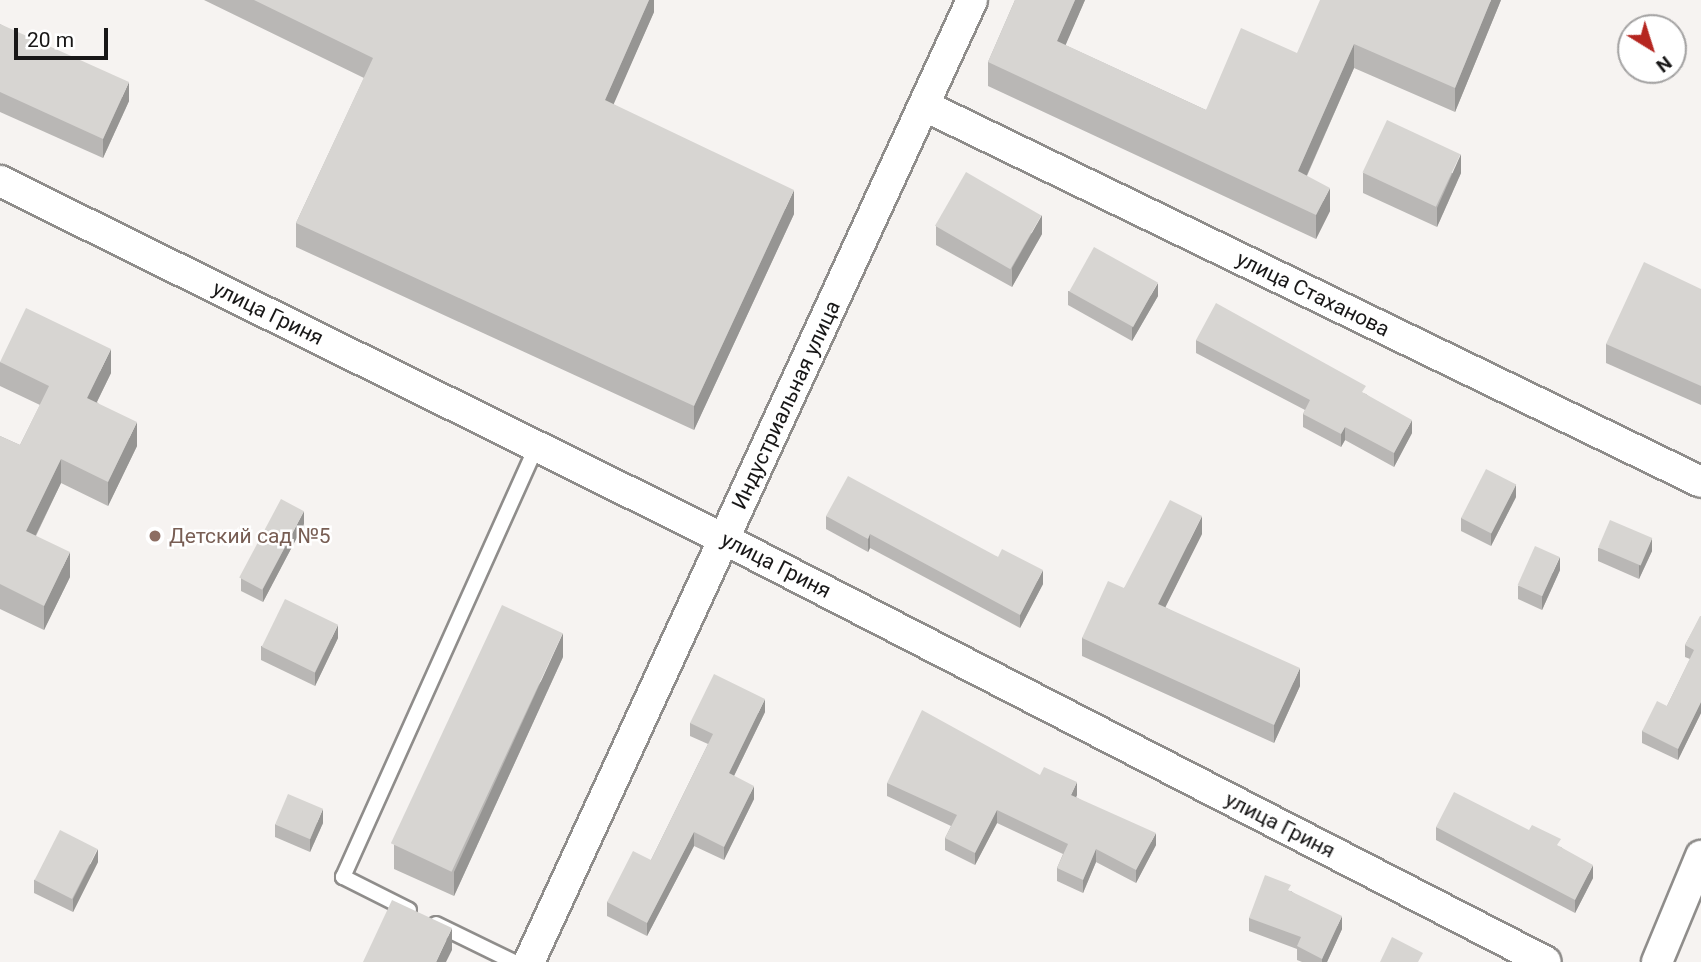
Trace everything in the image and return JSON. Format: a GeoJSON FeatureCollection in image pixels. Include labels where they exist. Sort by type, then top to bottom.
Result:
{"type":"FeatureCollection","features":[{"type":"Feature","properties":{"kind":"street","name":"Индустриальная улица"},"geometry":{"type":"LineString","coordinates":[[529,962],[972,0]]}},
{"type":"Feature","properties":{"kind":"street","name":"улица Стаханова"},"geometry":{"type":"LineString","coordinates":[[925,106],[1701,482]]}},
{"type":"Feature","properties":{"kind":"street","name":"улица Гриня"},"geometry":{"type":"LineString","coordinates":[[0,181],[724,539],[1546,962]]}},
{"type":"Feature","properties":{"kind":"street"},"geometry":{"type":"LineString","coordinates":[[1657,962],[1701,856]]}},
{"type":"Feature","properties":{"kind":"lane"},"geometry":{"type":"LineString","coordinates":[[513,962],[343,877],[537,445]]}},
{"type":"Feature","properties":{"kind":"building"},"geometry":{"type":"Polygon","coordinates":[[[254,0],[649,0],[605,100],[794,190],[694,406],[296,223],[373,58],[254,0]]]}},
{"type":"Feature","properties":{"kind":"building"},"geometry":{"type":"Polygon","coordinates":[[[1015,0],[1075,0],[1057,41],[1206,110],[1241,28],[1297,53],[1320,0],[1491,0],[1455,88],[1354,44],[1298,171],[1330,188],[1316,215],[988,62],[1015,0]]]}},
{"type":"Feature","properties":{"kind":"building"},"geometry":{"type":"Polygon","coordinates":[[[0,24],[129,82],[103,139],[0,92],[0,24]]]}},
{"type":"Feature","properties":{"kind":"building"},"geometry":{"type":"Polygon","coordinates":[[[1387,120],[1460,154],[1436,207],[1362,173],[1387,120]]]}},
{"type":"Feature","properties":{"kind":"building"},"geometry":{"type":"Polygon","coordinates":[[[966,172],[1041,216],[1010,269],[935,226],[966,172]]]}},
{"type":"Feature","properties":{"kind":"building"},"geometry":{"type":"Polygon","coordinates":[[[1094,247],[1158,282],[1133,327],[1069,292],[1094,247]]]}},
{"type":"Feature","properties":{"kind":"building"},"geometry":{"type":"Polygon","coordinates":[[[1644,262],[1701,289],[1701,386],[1606,344],[1644,262]]]}},
{"type":"Feature","properties":{"kind":"building"},"geometry":{"type":"Polygon","coordinates":[[[1216,303],[1366,386],[1362,392],[1412,420],[1394,453],[1345,427],[1341,434],[1303,414],[1310,400],[1196,340],[1216,303]]]}},
{"type":"Feature","properties":{"kind":"building"},"geometry":{"type":"Polygon","coordinates":[[[26,308],[111,349],[87,398],[137,422],[108,482],[61,459],[26,531],[70,552],[44,606],[0,584],[0,436],[20,445],[49,386],[0,362],[26,308]]]}},
{"type":"Feature","properties":{"kind":"building"},"geometry":{"type":"Polygon","coordinates":[[[1486,469],[1516,484],[1491,533],[1461,518],[1486,469]]]}},
{"type":"Feature","properties":{"kind":"building"},"geometry":{"type":"Polygon","coordinates":[[[848,476],[998,557],[1002,549],[1043,570],[1020,615],[870,534],[868,539],[826,516],[848,476]]]}},
{"type":"Feature","properties":{"kind":"building"},"geometry":{"type":"Polygon","coordinates":[[[281,499],[304,511],[262,590],[239,578],[281,499]]]}},
{"type":"Feature","properties":{"kind":"building"},"geometry":{"type":"Polygon","coordinates":[[[1170,500],[1202,516],[1158,604],[1300,668],[1274,725],[1082,638],[1108,581],[1124,588],[1170,500]]]}},
{"type":"Feature","properties":{"kind":"building"},"geometry":{"type":"Polygon","coordinates":[[[1610,520],[1652,538],[1641,566],[1598,548],[1610,520]]]}},
{"type":"Feature","properties":{"kind":"building"},"geometry":{"type":"Polygon","coordinates":[[[1535,546],[1560,557],[1542,596],[1518,585],[1535,546]]]}},
{"type":"Feature","properties":{"kind":"building"},"geometry":{"type":"Polygon","coordinates":[[[285,599],[338,625],[315,672],[262,647],[285,599]]]}},
{"type":"Feature","properties":{"kind":"building"},"geometry":{"type":"Polygon","coordinates":[[[502,605],[563,633],[452,872],[391,843],[502,605]]]}},
{"type":"Feature","properties":{"kind":"building"},"geometry":{"type":"Polygon","coordinates":[[[1700,616],[1701,702],[1678,749],[1642,731],[1657,701],[1667,706],[1694,650],[1685,645],[1700,616]]]}},
{"type":"Feature","properties":{"kind":"building"},"geometry":{"type":"Polygon","coordinates":[[[714,674],[765,699],[729,773],[754,786],[724,847],[694,832],[647,923],[607,902],[633,851],[651,860],[713,734],[690,723],[714,674]]]}},
{"type":"Feature","properties":{"kind":"building"},"geometry":{"type":"Polygon","coordinates":[[[922,710],[1040,775],[1044,767],[1077,782],[1071,795],[1156,833],[1136,870],[1096,849],[1083,880],[1057,868],[1068,844],[997,810],[975,853],[945,838],[957,815],[887,783],[922,710]]]}},
{"type":"Feature","properties":{"kind":"building"},"geometry":{"type":"Polygon","coordinates":[[[1454,792],[1529,830],[1532,825],[1561,839],[1557,845],[1593,865],[1575,900],[1436,827],[1454,792]]]}},
{"type":"Feature","properties":{"kind":"building"},"geometry":{"type":"Polygon","coordinates":[[[288,794],[323,809],[310,839],[275,824],[288,794]]]}},
{"type":"Feature","properties":{"kind":"building"},"geometry":{"type":"Polygon","coordinates":[[[60,830],[97,849],[72,899],[35,880],[60,830]]]}},
{"type":"Feature","properties":{"kind":"building"},"geometry":{"type":"Polygon","coordinates":[[[1265,875],[1291,885],[1288,890],[1342,916],[1322,959],[1297,946],[1301,937],[1249,918],[1265,875]]]}},
{"type":"Feature","properties":{"kind":"building"},"geometry":{"type":"Polygon","coordinates":[[[392,900],[452,928],[436,962],[363,962],[392,900]]]}},
{"type":"Feature","properties":{"kind":"building"},"geometry":{"type":"Polygon","coordinates":[[[1392,937],[1423,953],[1418,962],[1380,962],[1392,937]]]}},
{"type":"Feature","properties":{"kind":"place","name":"Детский сад №5"},"geometry":{"type":"Point","coordinates":[155,536]}}]}
